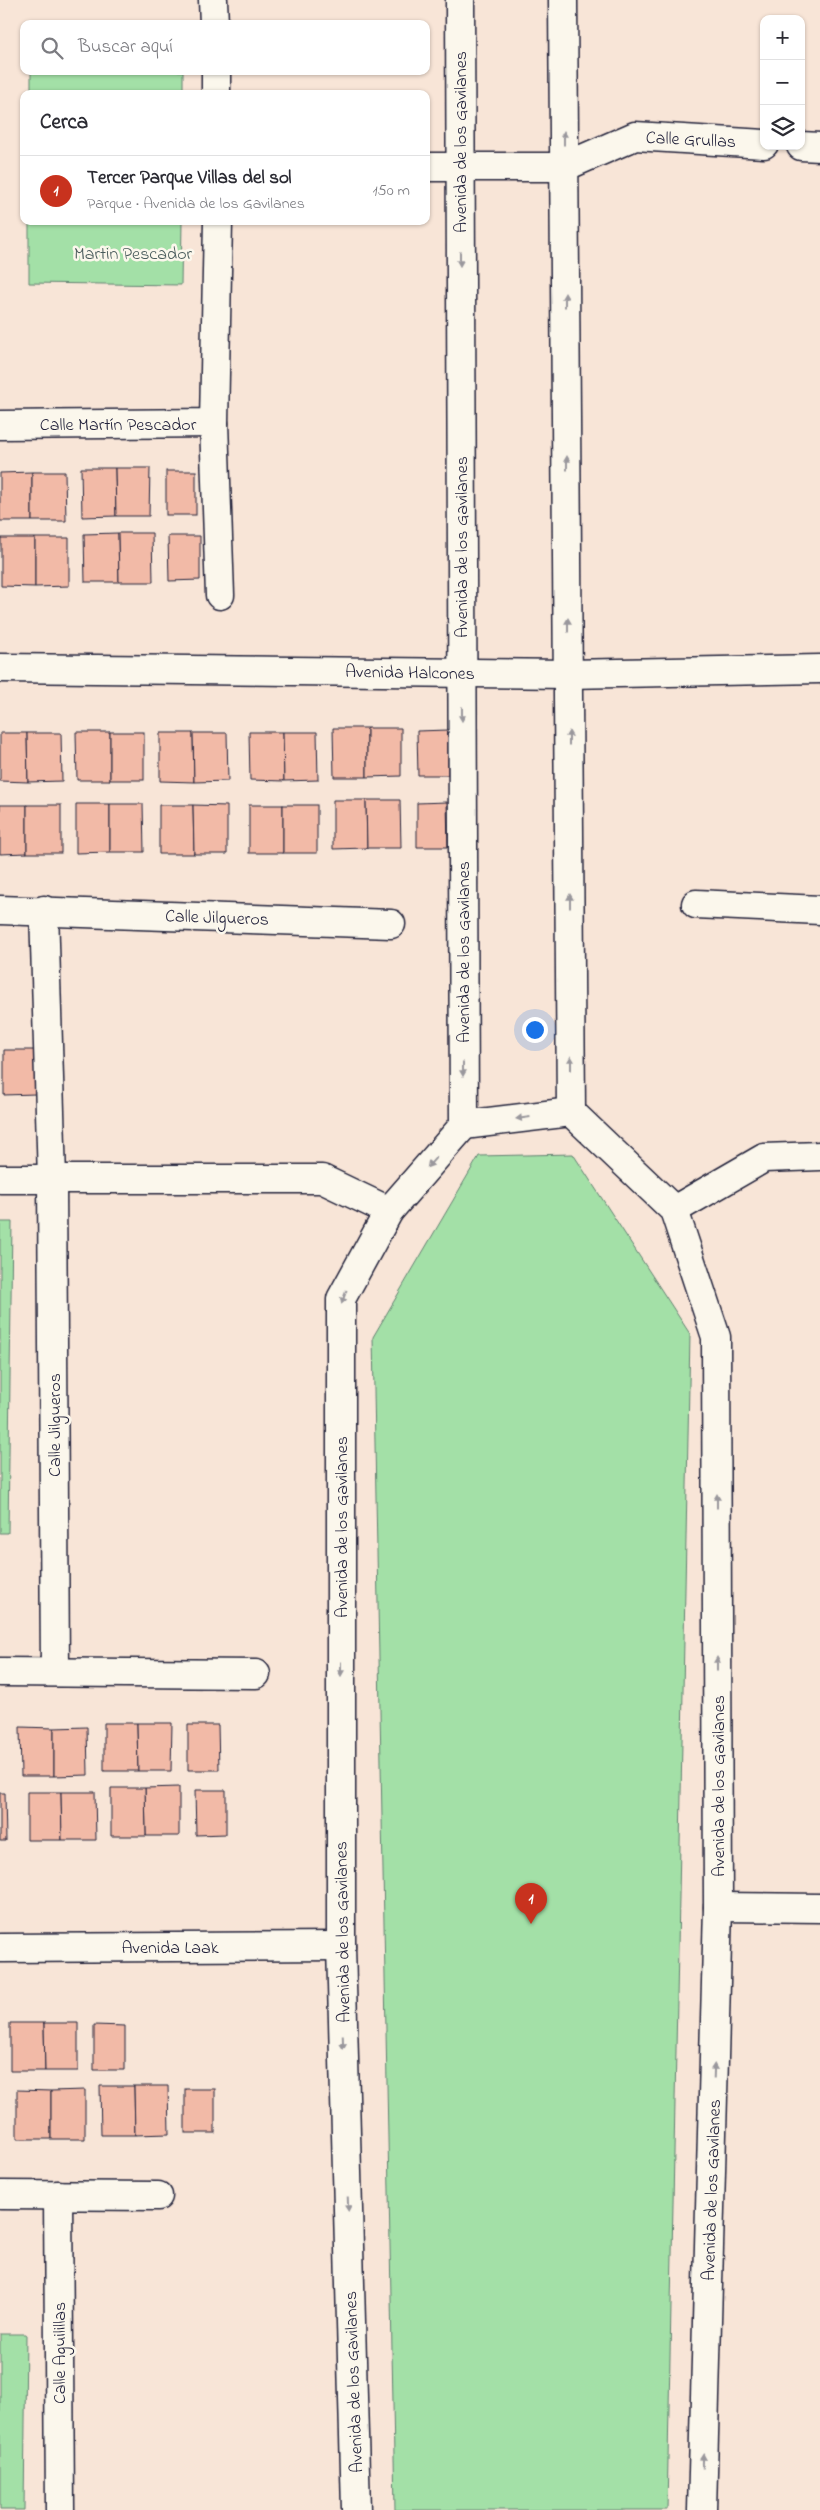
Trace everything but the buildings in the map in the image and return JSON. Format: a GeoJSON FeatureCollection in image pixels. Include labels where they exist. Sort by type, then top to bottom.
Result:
{"type":"FeatureCollection","features":[{"type":"Feature","properties":{"kind":"street"},"geometry":{"type":"LineString","coordinates":[[213,0],[214,20]]}},
{"type":"Feature","properties":{"kind":"street","name":"Avenida de los Gavilanes"},"geometry":{"type":"LineString","coordinates":[[356,2510],[341,1946],[341,1299],[389,1211],[464,1125],[460,0]]}},
{"type":"Feature","properties":{"kind":"street"},"geometry":{"type":"LineString","coordinates":[[464,1125],[571,1112],[563,0]]}},
{"type":"Feature","properties":{"kind":"street"},"geometry":{"type":"LineString","coordinates":[[216,75],[216,90]]}},
{"type":"Feature","properties":{"kind":"street","name":"Calle Grullas"},"geometry":{"type":"LineString","coordinates":[[564,167],[635,136],[760,144]]}},
{"type":"Feature","properties":{"kind":"street"},"geometry":{"type":"LineString","coordinates":[[805,146],[820,147]]}},
{"type":"Feature","properties":{"kind":"street"},"geometry":{"type":"LineString","coordinates":[[430,167],[564,167]]}},
{"type":"Feature","properties":{"kind":"street","name":"Calle Martín Pescador"},"geometry":{"type":"LineString","coordinates":[[0,424],[214,423],[218,225]]}},
{"type":"Feature","properties":{"kind":"street"},"geometry":{"type":"LineString","coordinates":[[214,423],[220,595]]}},
{"type":"Feature","properties":{"kind":"street","name":"Avenida Halcones"},"geometry":{"type":"LineString","coordinates":[[0,668],[568,674],[820,669]]}},
{"type":"Feature","properties":{"kind":"street"},"geometry":{"type":"LineString","coordinates":[[696,904],[820,910]]}},
{"type":"Feature","properties":{"kind":"street","name":"Calle Jilgueros"},"geometry":{"type":"LineString","coordinates":[[0,910],[44,910],[391,924]]}},
{"type":"Feature","properties":{"kind":"street","name":"Calle Jilgueros"},"geometry":{"type":"LineString","coordinates":[[44,910],[52,1179],[55,1672]]}},
{"type":"Feature","properties":{"kind":"street","name":"Avenida de los Gavilanes"},"geometry":{"type":"LineString","coordinates":[[571,1112],[674,1210],[716,1336],[718,1907],[702,2510]]}},
{"type":"Feature","properties":{"kind":"street"},"geometry":{"type":"LineString","coordinates":[[674,1210],[764,1158],[820,1156]]}},
{"type":"Feature","properties":{"kind":"street"},"geometry":{"type":"LineString","coordinates":[[0,1179],[322,1179],[389,1211]]}},
{"type":"Feature","properties":{"kind":"street"},"geometry":{"type":"LineString","coordinates":[[0,1672],[256,1674]]}},
{"type":"Feature","properties":{"kind":"street"},"geometry":{"type":"LineString","coordinates":[[718,1907],[820,1908]]}},
{"type":"Feature","properties":{"kind":"street","name":"Avenida Laak"},"geometry":{"type":"LineString","coordinates":[[0,1948],[341,1946]]}},
{"type":"Feature","properties":{"kind":"street"},"geometry":{"type":"LineString","coordinates":[[0,2195],[158,2196]]}},
{"type":"Feature","properties":{"kind":"street","name":"Calle Aguilillas"},"geometry":{"type":"LineString","coordinates":[[58,2195],[60,2510]]}},
{"type":"Feature","properties":{"kind":"green space"},"geometry":{"type":"Polygon","coordinates":[[[31,75],[183,75],[183,90],[31,90],[31,75]]]}},
{"type":"Feature","properties":{"kind":"green space","name":"Martin Pescador"},"geometry":{"type":"Polygon","coordinates":[[[29,225],[182,225],[181,285],[29,283],[29,225]]]}},
{"type":"Feature","properties":{"kind":"green space"},"geometry":{"type":"Polygon","coordinates":[[[573,1154],[690,1334],[667,2510],[395,2510],[373,1337],[479,1156],[573,1154]]]}},
{"type":"Feature","properties":{"kind":"green space"},"geometry":{"type":"Polygon","coordinates":[[[0,1222],[12,1222],[8,1533],[0,1533],[0,1222]]]}},
{"type":"Feature","properties":{"kind":"green space"},"geometry":{"type":"Polygon","coordinates":[[[0,2334],[26,2334],[24,2510],[0,2510],[0,2334]]]}},
{"type":"Feature","properties":{"kind":"place","name":"Tercer Parque Villas del sol"},"geometry":{"type":"Point","coordinates":[531,1924]}}]}
